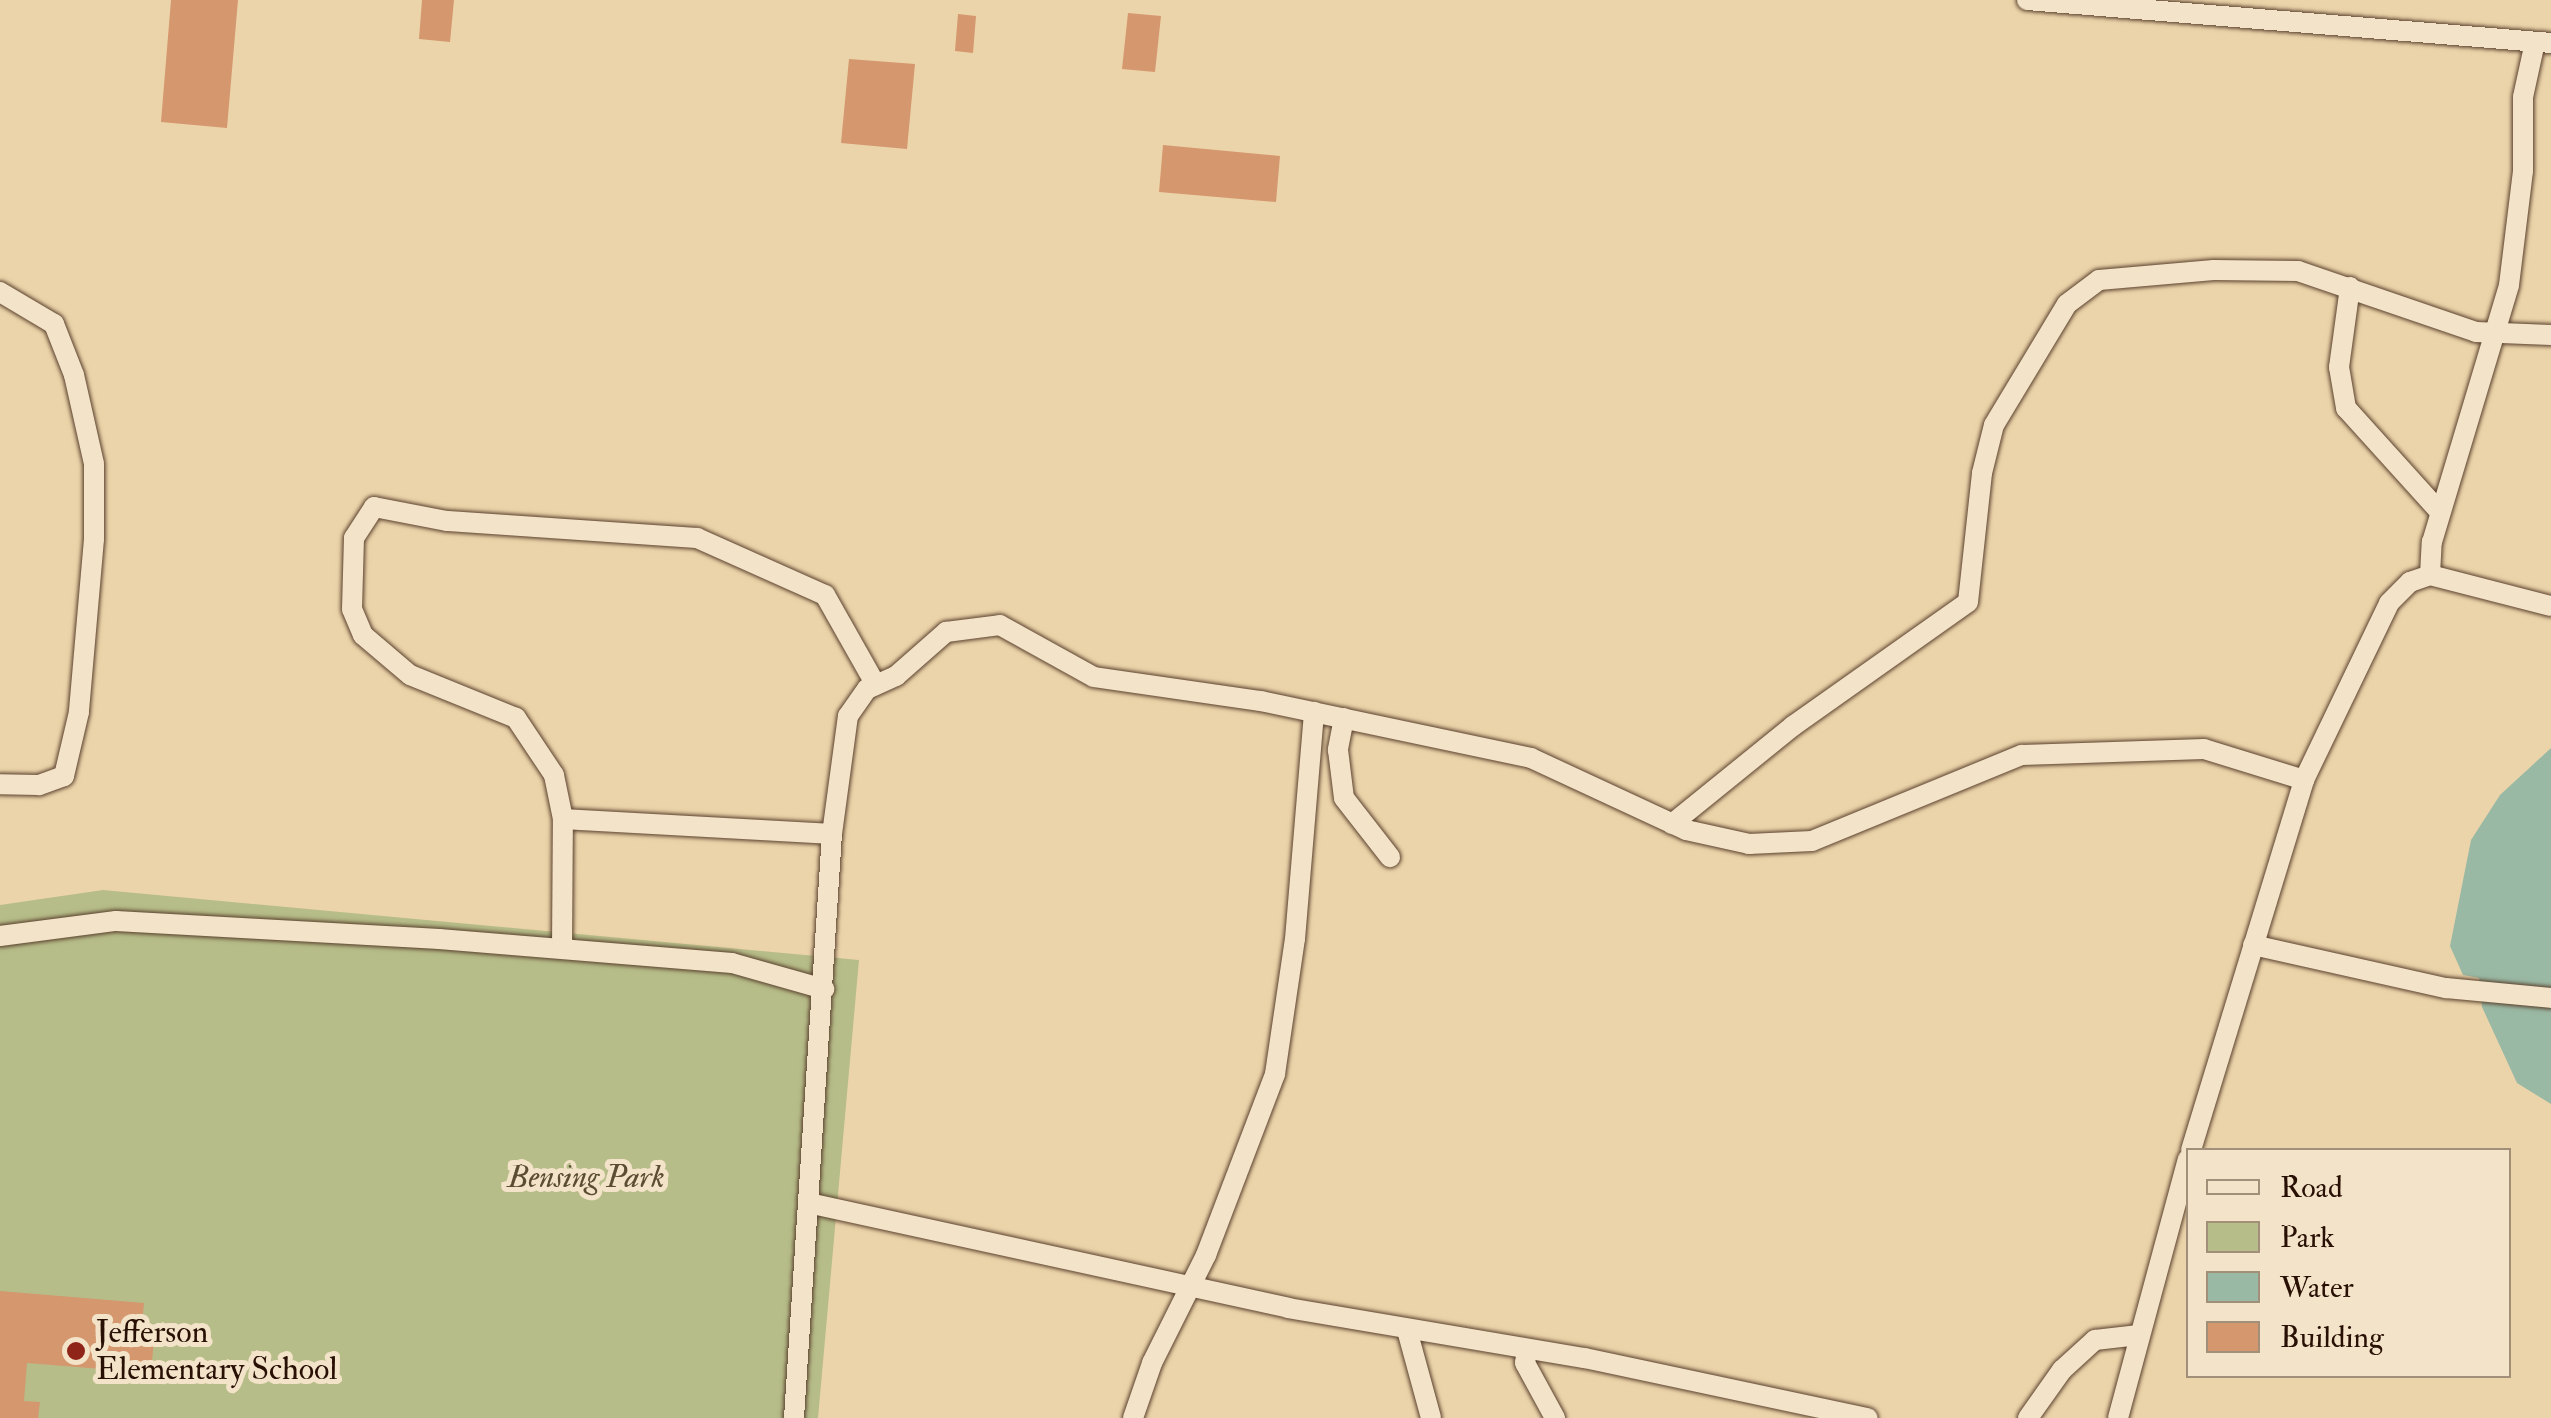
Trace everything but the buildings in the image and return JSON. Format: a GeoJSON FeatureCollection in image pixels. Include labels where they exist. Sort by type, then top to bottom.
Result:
{"type":"FeatureCollection","features":[{"type":"Feature","properties":{"kind":"street"},"geometry":{"type":"LineString","coordinates":[[2028,0],[2543,42],[2523,97],[2524,170],[2510,280],[2440,512],[2430,575]]}},
{"type":"Feature","properties":{"kind":"street"},"geometry":{"type":"LineString","coordinates":[[1672,824],[1793,726],[1968,602],[1982,473],[1994,425],[2067,304],[2099,280],[2214,270],[2298,271],[2476,332],[2551,335]]}},
{"type":"Feature","properties":{"kind":"street"},"geometry":{"type":"LineString","coordinates":[[2350,287],[2339,366],[2346,408],[2440,512]]}},
{"type":"Feature","properties":{"kind":"street"},"geometry":{"type":"LineString","coordinates":[[0,292],[54,324],[87,421],[94,464],[79,712],[64,776],[40,785],[0,784]]}},
{"type":"Feature","properties":{"kind":"street"},"geometry":{"type":"LineString","coordinates":[[562,949],[564,818],[554,775],[516,718],[410,675],[364,635],[352,609],[350,576],[354,538],[374,506],[447,521],[697,538],[825,596],[876,684]]}},
{"type":"Feature","properties":{"kind":"street"},"geometry":{"type":"LineString","coordinates":[[2192,1148],[2304,780],[2389,603],[2410,582],[2430,575],[2551,606]]}},
{"type":"Feature","properties":{"kind":"street"},"geometry":{"type":"LineString","coordinates":[[794,1418],[812,1204],[832,834],[848,716],[876,684],[946,632],[1000,625],[1094,677],[1314,712],[1531,758],[1672,824],[1749,844],[1812,842],[2022,755],[2204,749],[2304,780]]}},
{"type":"Feature","properties":{"kind":"street"},"geometry":{"type":"LineString","coordinates":[[1133,1418],[1187,1287],[1206,1256],[1275,1074],[1314,712]]}},
{"type":"Feature","properties":{"kind":"street"},"geometry":{"type":"LineString","coordinates":[[1344,718],[1338,750],[1344,798],[1390,857]]}},
{"type":"Feature","properties":{"kind":"street"},"geometry":{"type":"LineString","coordinates":[[564,818],[832,834]]}},
{"type":"Feature","properties":{"kind":"street"},"geometry":{"type":"LineString","coordinates":[[0,936],[116,921],[562,949],[732,963],[824,989]]}},
{"type":"Feature","properties":{"kind":"street"},"geometry":{"type":"LineString","coordinates":[[2252,945],[2446,988],[2551,998]]}},
{"type":"Feature","properties":{"kind":"street"},"geometry":{"type":"LineString","coordinates":[[2118,1418],[2186,1166]]}},
{"type":"Feature","properties":{"kind":"street"},"geometry":{"type":"LineString","coordinates":[[812,1204],[1187,1287],[1527,1349],[1868,1418]]}},
{"type":"Feature","properties":{"kind":"street"},"geometry":{"type":"LineString","coordinates":[[1407,1330],[1431,1418]]}},
{"type":"Feature","properties":{"kind":"street"},"geometry":{"type":"LineString","coordinates":[[2028,1418],[2062,1370],[2095,1340],[2139,1336]]}},
{"type":"Feature","properties":{"kind":"street"},"geometry":{"type":"LineString","coordinates":[[1527,1349],[1526,1363],[1555,1418]]}},
{"type":"Feature","properties":{"kind":"green space","name":"Bensing Park"},"geometry":{"type":"Polygon","coordinates":[[[103,890],[859,960],[818,1418],[0,1418],[0,905],[103,890]]]}},
{"type":"Feature","properties":{"kind":"water"},"geometry":{"type":"Polygon","coordinates":[[[2551,748],[2551,1104],[2517,1083],[2482,1007],[2479,978],[2463,975],[2450,946],[2471,840],[2500,795],[2551,748]]]}},
{"type":"Feature","properties":{"kind":"place","name":"Jefferson Elementary School"},"geometry":{"type":"Point","coordinates":[76,1351]}}]}
